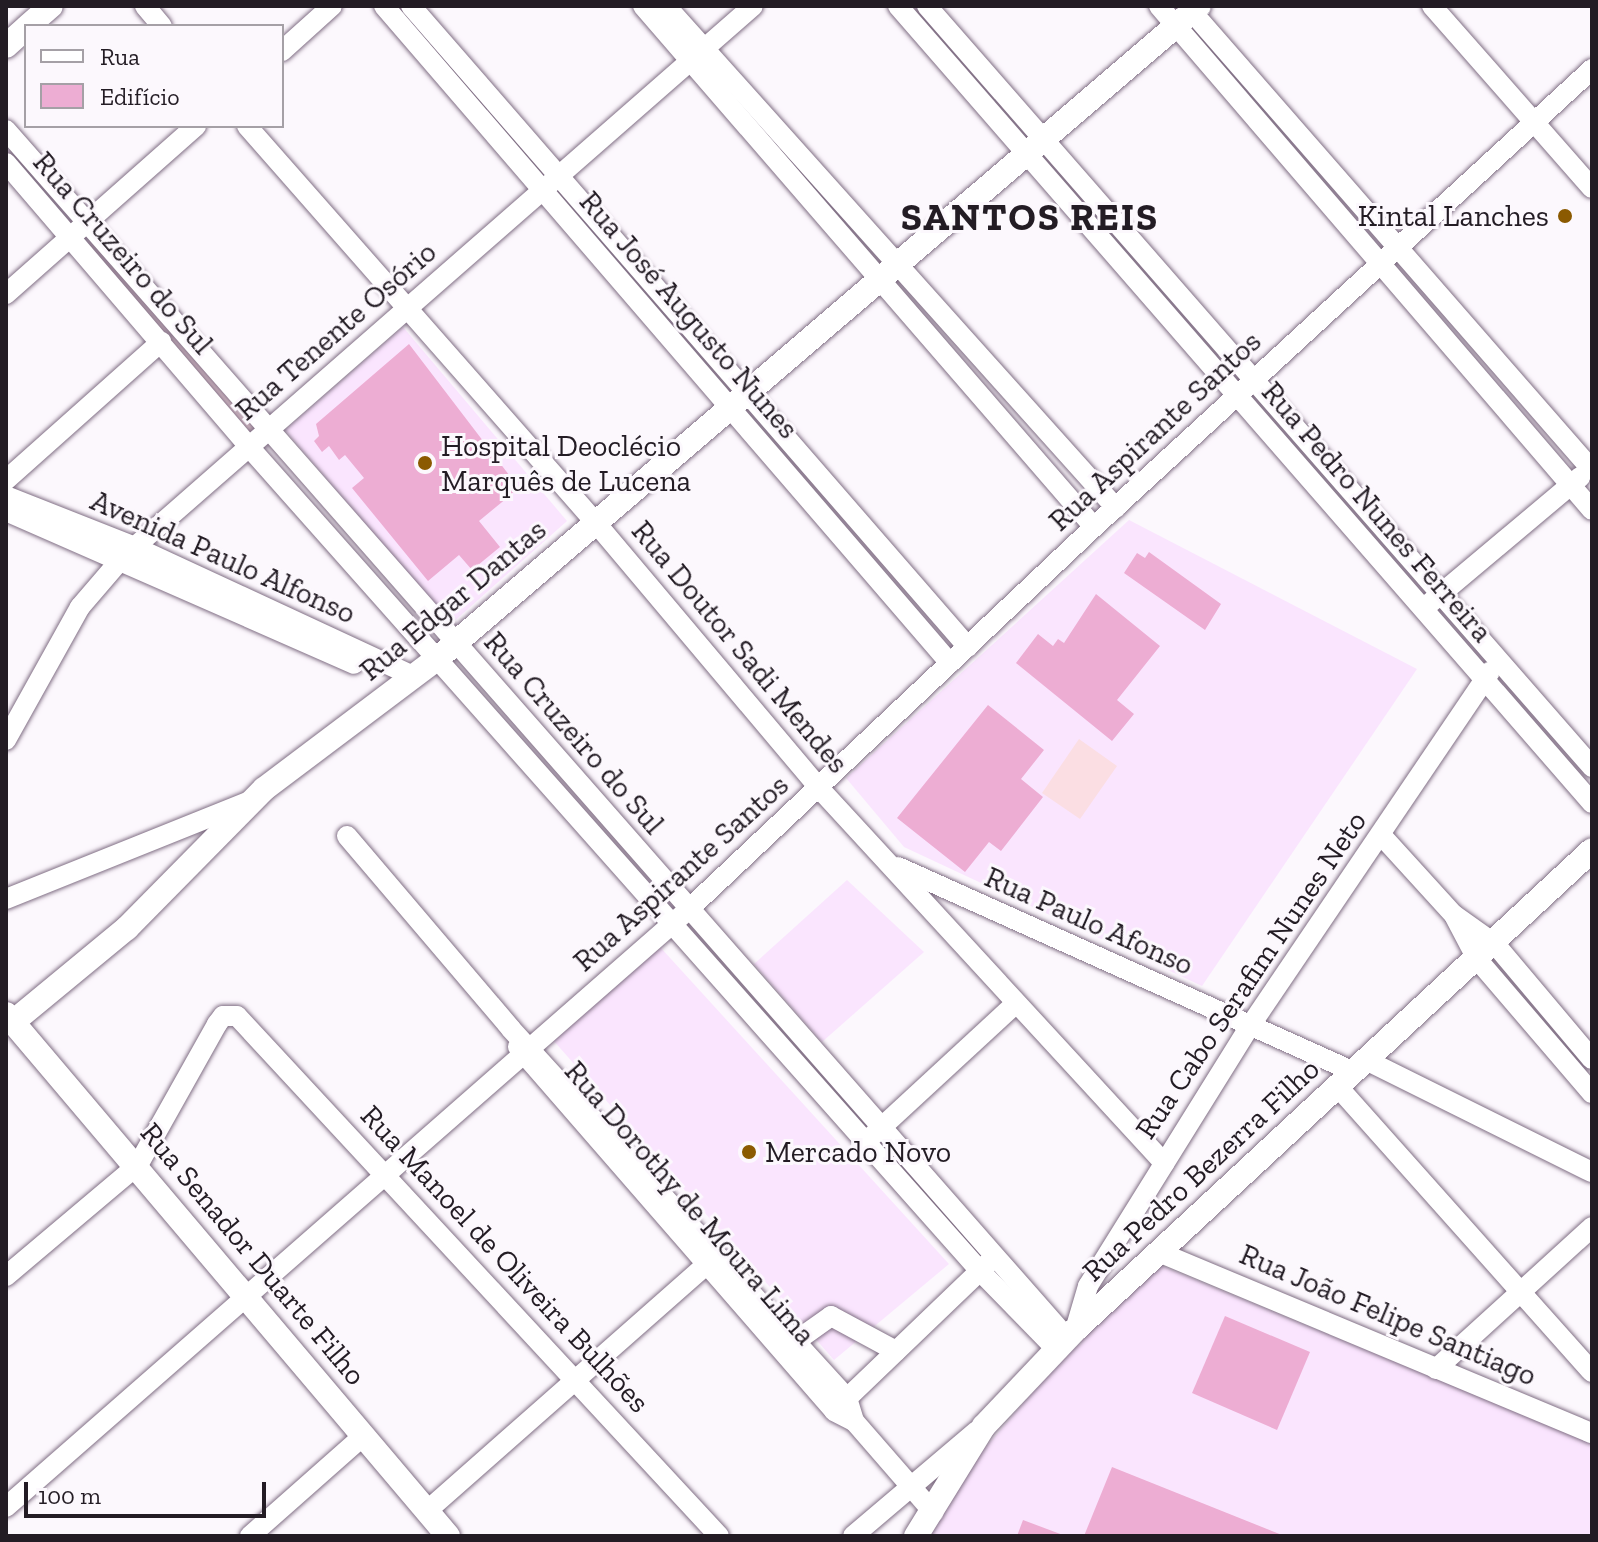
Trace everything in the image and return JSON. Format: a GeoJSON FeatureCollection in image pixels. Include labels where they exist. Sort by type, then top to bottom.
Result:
{"type":"FeatureCollection","features":[{"type":"Feature","properties":{"kind":"main road"},"geometry":{"type":"LineString","coordinates":[[30,24],[51,6]]}},
{"type":"Feature","properties":{"kind":"main road","name":"Rua Edgar Dantas"},"geometry":{"type":"LineString","coordinates":[[8,1021],[127,928],[250,801],[447,651],[1189,12]]}},
{"type":"Feature","properties":{"kind":"main road"},"geometry":{"type":"LineString","coordinates":[[6,46],[24,30]]}},
{"type":"Feature","properties":{"kind":"main road","name":"Rua Pedro Bezerra Filho"},"geometry":{"type":"LineString","coordinates":[[984,1426],[1066,1340],[1592,850]]}},
{"type":"Feature","properties":{"kind":"main road","name":"Rua Senador Duarte Filho"},"geometry":{"type":"LineString","coordinates":[[8,1021],[138,1165],[448,1536]]}},
{"type":"Feature","properties":{"kind":"main road"},"geometry":{"type":"LineString","coordinates":[[916,1536],[984,1426]]}},
{"type":"Feature","properties":{"kind":"street"},"geometry":{"type":"LineString","coordinates":[[145,6],[160,24]]}},
{"type":"Feature","properties":{"kind":"street"},"geometry":{"type":"LineString","coordinates":[[284,49],[332,6]]}},
{"type":"Feature","properties":{"kind":"street","name":"Rua José Augusto Nunes"},"geometry":{"type":"LineString","coordinates":[[384,6],[549,183],[738,401],[950,663]]}},
{"type":"Feature","properties":{"kind":"street","name":"Rua José Augusto Nunes"},"geometry":{"type":"LineString","coordinates":[[411,6],[549,183]]}},
{"type":"Feature","properties":{"kind":"street"},"geometry":{"type":"LineString","coordinates":[[643,6],[698,53]]}},
{"type":"Feature","properties":{"kind":"street"},"geometry":{"type":"LineString","coordinates":[[666,6],[698,53],[888,274],[1094,527]]}},
{"type":"Feature","properties":{"kind":"street","name":"Rua Tenente Osório"},"geometry":{"type":"LineString","coordinates":[[6,740],[80,607],[128,552],[753,6]]}},
{"type":"Feature","properties":{"kind":"street","name":"Rua Pedro Nunes Ferreira"},"geometry":{"type":"LineString","coordinates":[[898,6],[1255,379],[1497,662],[1592,767]]}},
{"type":"Feature","properties":{"kind":"street","name":"Rua Pedro Nunes Ferreira"},"geometry":{"type":"LineString","coordinates":[[927,6],[1033,148],[1235,397],[1592,803]]}},
{"type":"Feature","properties":{"kind":"street"},"geometry":{"type":"LineString","coordinates":[[1159,6],[1189,12],[1592,510]]}},
{"type":"Feature","properties":{"kind":"street"},"geometry":{"type":"LineString","coordinates":[[1432,6],[1592,188]]}},
{"type":"Feature","properties":{"kind":"street","name":"Rua Aspirante Santos"},"geometry":{"type":"LineString","coordinates":[[6,1507],[249,1299],[681,917],[1094,527],[1391,259],[1592,69]]}},
{"type":"Feature","properties":{"kind":"street"},"geometry":{"type":"LineString","coordinates":[[6,294],[194,128]]}},
{"type":"Feature","properties":{"kind":"street","name":"Rua Doutor Sadi Mendes"},"geometry":{"type":"LineString","coordinates":[[249,128],[596,523],[819,788],[1164,1163]]}},
{"type":"Feature","properties":{"kind":"street","name":"Rua Cruzeiro do Sul"},"geometry":{"type":"LineString","coordinates":[[6,130],[267,431],[447,651],[528,759],[635,864]]}},
{"type":"Feature","properties":{"kind":"street","name":"Rua Cruzeiro do Sul"},"geometry":{"type":"LineString","coordinates":[[6,163],[249,447],[447,651],[544,744],[635,864],[866,1141],[1066,1340]]}},
{"type":"Feature","properties":{"kind":"street"},"geometry":{"type":"LineString","coordinates":[[1391,259],[1591,468],[1422,610]]}},
{"type":"Feature","properties":{"kind":"street"},"geometry":{"type":"LineString","coordinates":[[888,274],[1116,508]]}},
{"type":"Feature","properties":{"kind":"street"},"geometry":{"type":"LineString","coordinates":[[6,480],[161,342]]}},
{"type":"Feature","properties":{"kind":"street","name":"Rua José Augusto Nunes"},"geometry":{"type":"LineString","coordinates":[[738,401],[968,647]]}},
{"type":"Feature","properties":{"kind":"street","name":"Avenida Paulo Alfonso"},"geometry":{"type":"LineString","coordinates":[[6,496],[408,682]]}},
{"type":"Feature","properties":{"kind":"street","name":"Avenida Paulo Alfonso"},"geometry":{"type":"LineString","coordinates":[[6,511],[128,552]]}},
{"type":"Feature","properties":{"kind":"street","name":"Rua Cabo Serafim Nunes Neto"},"geometry":{"type":"LineString","coordinates":[[1066,1340],[1084,1294],[1250,1026],[1382,836],[1497,662]]}},
{"type":"Feature","properties":{"kind":"street"},"geometry":{"type":"LineString","coordinates":[[528,759],[544,744]]}},
{"type":"Feature","properties":{"kind":"street"},"geometry":{"type":"LineString","coordinates":[[6,899],[250,801]]}},
{"type":"Feature","properties":{"kind":"street","name":"Rua Dorothy de Moura Lima"},"geometry":{"type":"LineString","coordinates":[[347,836],[528,1053],[933,1512]]}},
{"type":"Feature","properties":{"kind":"street"},"geometry":{"type":"LineString","coordinates":[[1382,836],[1486,952],[1592,1059]]}},
{"type":"Feature","properties":{"kind":"street","name":"Rua Paulo Afonso"},"geometry":{"type":"LineString","coordinates":[[888,863],[1353,1073],[1521,1292],[1592,1372]]}},
{"type":"Feature","properties":{"kind":"street","name":"Rua Cruzeiro do Sul"},"geometry":{"type":"LineString","coordinates":[[681,917],[882,1127],[987,1264]]}},
{"type":"Feature","properties":{"kind":"street"},"geometry":{"type":"LineString","coordinates":[[1486,952],[1592,1093]]}},
{"type":"Feature","properties":{"kind":"street"},"geometry":{"type":"LineString","coordinates":[[866,1141],[1016,1003]]}},
{"type":"Feature","properties":{"kind":"street","name":"Rua Manoel de Oliveira Bulhões"},"geometry":{"type":"LineString","coordinates":[[138,1165],[223,1016],[246,1022],[719,1536]]}},
{"type":"Feature","properties":{"kind":"street"},"geometry":{"type":"LineString","coordinates":[[1353,1073],[1592,1172]]}},
{"type":"Feature","properties":{"kind":"street"},"geometry":{"type":"LineString","coordinates":[[6,1276],[138,1165]]}},
{"type":"Feature","properties":{"kind":"street"},"geometry":{"type":"LineString","coordinates":[[1436,1369],[1592,1227]]}},
{"type":"Feature","properties":{"kind":"street","name":"Rua João Felipe Santiago"},"geometry":{"type":"LineString","coordinates":[[1161,1253],[1592,1433]]}},
{"type":"Feature","properties":{"kind":"street"},"geometry":{"type":"LineString","coordinates":[[428,1510],[712,1260]]}},
{"type":"Feature","properties":{"kind":"street","name":"Rua Dorothy de Moura Lima"},"geometry":{"type":"LineString","coordinates":[[712,1260],[796,1341],[841,1405]]}},
{"type":"Feature","properties":{"kind":"street"},"geometry":{"type":"LineString","coordinates":[[841,1405],[987,1264]]}},
{"type":"Feature","properties":{"kind":"street"},"geometry":{"type":"LineString","coordinates":[[796,1341],[831,1316],[896,1351]]}},
{"type":"Feature","properties":{"kind":"street","name":"Rua Pedro Bezerra Filho"},"geometry":{"type":"LineString","coordinates":[[853,1536],[984,1426]]}},
{"type":"Feature","properties":{"kind":"street"},"geometry":{"type":"LineString","coordinates":[[250,1536],[363,1436]]}},
{"type":"Feature","properties":{"kind":"shaded area"},"geometry":{"type":"Polygon","coordinates":[[[92,239],[256,429],[250,436],[83,248],[92,239]]]}},
{"type":"Feature","properties":{"kind":"shaded area","name":"Hospital Deoclécio Marquês de Lucena"},"geometry":{"type":"Polygon","coordinates":[[[403,327],[567,521],[451,624],[285,430],[403,327]]]}},
{"type":"Feature","properties":{"kind":"shaded area"},"geometry":{"type":"Polygon","coordinates":[[[1129,520],[1417,669],[1202,986],[904,847],[846,778],[1129,520]]]}},
{"type":"Feature","properties":{"kind":"shaded area"},"geometry":{"type":"Polygon","coordinates":[[[1079,739],[1117,766],[1080,819],[1042,793],[1079,739]]]}},
{"type":"Feature","properties":{"kind":"shaded area"},"geometry":{"type":"Polygon","coordinates":[[[847,880],[924,952],[822,1042],[754,964],[847,880]]]}},
{"type":"Feature","properties":{"kind":"shaded area","name":"Mercado Novo"},"geometry":{"type":"Polygon","coordinates":[[[661,948],[949,1264],[834,1360],[553,1040],[623,972],[661,948]]]}},
{"type":"Feature","properties":{"kind":"shaded area"},"geometry":{"type":"Polygon","coordinates":[[[1162,1266],[1592,1443],[1592,1536],[920,1536],[960,1477],[1070,1349],[1081,1344],[1084,1332],[1162,1266]]]}},
{"type":"Feature","properties":{"kind":"building","name":"Hospital Deoclécio Marquês de Lucena"},"geometry":{"type":"Polygon","coordinates":[[[409,344],[519,488],[479,521],[500,547],[472,570],[459,555],[428,581],[352,488],[364,478],[345,455],[339,460],[329,446],[322,452],[314,441],[319,436],[316,424],[409,344]]]}},
{"type":"Feature","properties":{"kind":"building"},"geometry":{"type":"Polygon","coordinates":[[[1149,552],[1221,604],[1205,630],[1124,573],[1137,553],[1145,558],[1149,552]]]}},
{"type":"Feature","properties":{"kind":"building"},"geometry":{"type":"Polygon","coordinates":[[[1096,594],[1160,646],[1117,700],[1134,714],[1112,741],[1016,663],[1038,634],[1053,646],[1058,639],[1064,643],[1096,594]]]}},
{"type":"Feature","properties":{"kind":"building"},"geometry":{"type":"Polygon","coordinates":[[[988,705],[1044,750],[1021,779],[1043,797],[1001,851],[989,842],[965,872],[897,818],[988,705]]]}},
{"type":"Feature","properties":{"kind":"building"},"geometry":{"type":"Polygon","coordinates":[[[1225,1316],[1310,1352],[1277,1430],[1192,1393],[1225,1316]]]}},
{"type":"Feature","properties":{"kind":"building"},"geometry":{"type":"Polygon","coordinates":[[[1112,1467],[1282,1535],[1282,1536],[1084,1536],[1112,1467]]]}},
{"type":"Feature","properties":{"kind":"building"},"geometry":{"type":"Polygon","coordinates":[[[1023,1520],[1063,1535],[1063,1536],[1017,1536],[1023,1520]]]}},
{"type":"Feature","properties":{"kind":"place","name":"Kintal Lanches"},"geometry":{"type":"Point","coordinates":[1565,216]}},
{"type":"Feature","properties":{"kind":"place","name":"Hospital Deoclécio Marquês de Lucena"},"geometry":{"type":"Point","coordinates":[425,463]}},
{"type":"Feature","properties":{"kind":"place","name":"Mercado Novo"},"geometry":{"type":"Point","coordinates":[749,1152]}},
{"type":"Feature","properties":{"kind":"district","name":"SANTOS REIS"},"geometry":{"type":"Point","coordinates":[1030,218]}}]}
